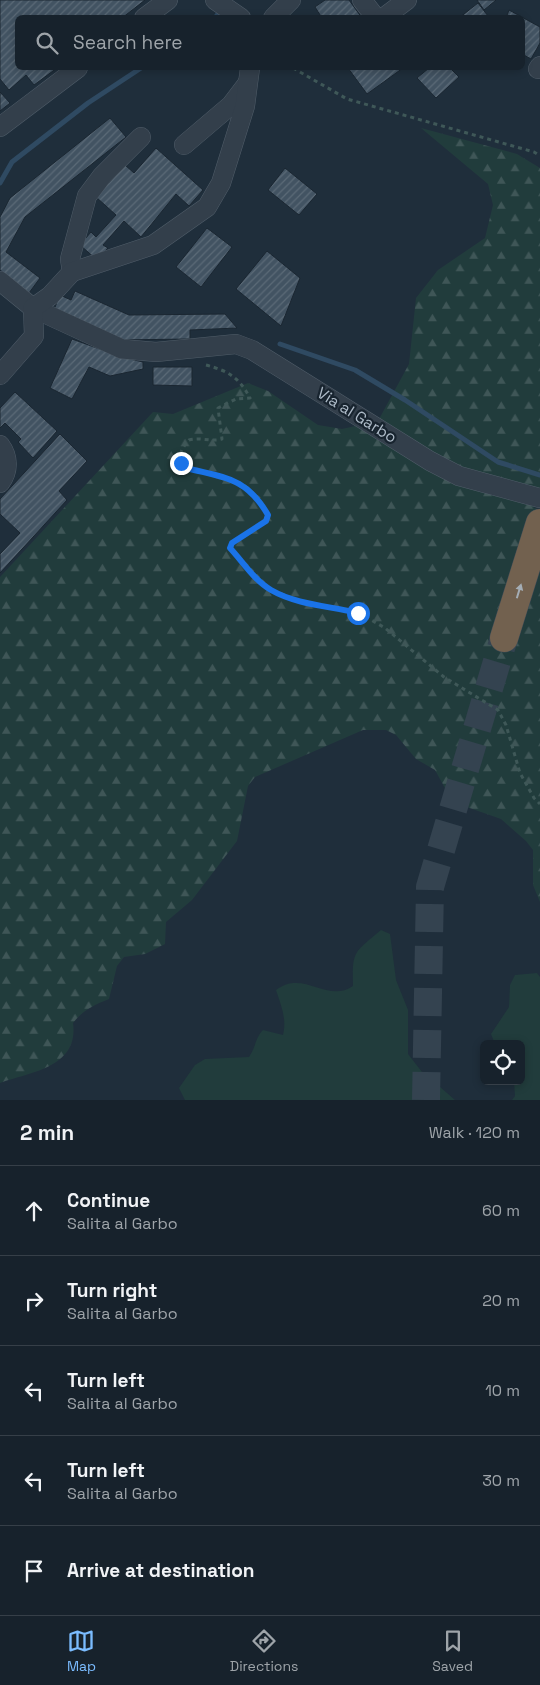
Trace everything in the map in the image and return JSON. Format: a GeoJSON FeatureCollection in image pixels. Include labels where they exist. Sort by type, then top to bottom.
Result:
{"type":"FeatureCollection","features":[{"type":"Feature","properties":{"kind":"highway"},"geometry":{"type":"LineString","coordinates":[[504,638],[540,523]]}},
{"type":"Feature","properties":{"kind":"street"},"geometry":{"type":"LineString","coordinates":[[148,15],[168,0]]}},
{"type":"Feature","properties":{"kind":"street"},"geometry":{"type":"LineString","coordinates":[[215,0],[237,15]]}},
{"type":"Feature","properties":{"kind":"street"},"geometry":{"type":"LineString","coordinates":[[276,15],[291,0]]}},
{"type":"Feature","properties":{"kind":"street"},"geometry":{"type":"LineString","coordinates":[[362,0],[374,15]]}},
{"type":"Feature","properties":{"kind":"street"},"geometry":{"type":"LineString","coordinates":[[387,15],[407,0]]}},
{"type":"Feature","properties":{"kind":"street"},"geometry":{"type":"LineString","coordinates":[[0,127],[75,70]]}},
{"type":"Feature","properties":{"kind":"street"},"geometry":{"type":"LineString","coordinates":[[184,145],[231,105],[249,75]]}},
{"type":"Feature","properties":{"kind":"street"},"geometry":{"type":"LineString","coordinates":[[0,376],[34,336],[33,308],[50,296],[72,272],[153,246],[207,207],[221,184],[245,106],[249,75]]}},
{"type":"Feature","properties":{"kind":"street"},"geometry":{"type":"LineString","coordinates":[[72,272],[70,259],[86,196],[102,176],[141,137]]}},
{"type":"Feature","properties":{"kind":"street","name":"Via al Garbo"},"geometry":{"type":"LineString","coordinates":[[0,281],[33,308],[122,349],[156,352],[236,344],[252,350],[430,461],[459,476],[540,498]]}},
{"type":"Feature","properties":{"kind":"street"},"geometry":{"type":"LineString","coordinates":[[0,445],[8,461],[5,477],[0,484]]}},
{"type":"Feature","properties":{"kind":"path"},"geometry":{"type":"LineString","coordinates":[[296,70],[347,99],[493,138],[534,152],[540,156]]}},
{"type":"Feature","properties":{"kind":"path"},"geometry":{"type":"LineString","coordinates":[[174,350],[183,358],[223,370],[242,383],[250,398],[236,399],[218,408],[222,439],[200,438],[189,440],[180,455],[181,463],[186,468],[245,486],[259,498],[268,515],[266,521],[232,543],[230,548],[258,580],[271,590],[303,602],[358,613],[385,628],[444,677],[498,710],[506,725],[520,773],[534,798],[540,804]]}},
{"type":"Feature","properties":{"kind":"green space"},"geometry":{"type":"Polygon","coordinates":[[[421,128],[517,154],[540,168],[540,492],[533,507],[540,510],[540,902],[533,885],[533,850],[526,841],[501,819],[461,805],[446,790],[435,770],[416,759],[396,735],[386,730],[363,730],[255,777],[248,786],[237,841],[192,900],[166,922],[165,944],[145,954],[124,957],[117,966],[109,999],[89,1008],[73,1023],[73,1038],[69,1049],[61,1058],[39,1071],[0,1083],[0,577],[153,412],[173,414],[248,383],[268,391],[318,425],[342,429],[378,421],[409,364],[416,298],[438,270],[485,238],[493,205],[488,184],[421,128]]]}},
{"type":"Feature","properties":{"kind":"green space"},"geometry":{"type":"Polygon","coordinates":[[[381,930],[390,934],[396,980],[408,1010],[408,1054],[429,1081],[439,1086],[455,1100],[185,1100],[179,1088],[195,1065],[205,1059],[249,1057],[258,1036],[263,1030],[283,1035],[284,1018],[276,990],[296,983],[334,991],[353,986],[353,965],[356,953],[381,930]]]}},
{"type":"Feature","properties":{"kind":"green space"},"geometry":{"type":"Polygon","coordinates":[[[537,973],[540,977],[540,1100],[512,1100],[515,1096],[514,1085],[525,1085],[525,1040],[493,1040],[491,1034],[509,1007],[510,985],[515,975],[537,973]]]}},
{"type":"Feature","properties":{"kind":"building"},"geometry":{"type":"Polygon","coordinates":[[[0,0],[145,0],[126,15],[15,15],[15,70],[54,70],[34,85],[26,75],[9,90],[0,79],[0,0]]]}},
{"type":"Feature","properties":{"kind":"building"},"geometry":{"type":"Polygon","coordinates":[[[325,0],[349,0],[360,15],[320,15],[315,7],[325,0]]]}},
{"type":"Feature","properties":{"kind":"building"},"geometry":{"type":"Polygon","coordinates":[[[477,0],[496,0],[484,10],[477,0]]]}},
{"type":"Feature","properties":{"kind":"building"},"geometry":{"type":"Polygon","coordinates":[[[478,3],[487,15],[463,15],[478,3]]]}},
{"type":"Feature","properties":{"kind":"building"},"geometry":{"type":"Polygon","coordinates":[[[509,10],[518,15],[507,15],[509,10]]]}},
{"type":"Feature","properties":{"kind":"building"},"geometry":{"type":"Polygon","coordinates":[[[525,19],[540,27],[540,43],[531,59],[525,56],[525,19]]]}},
{"type":"Feature","properties":{"kind":"building"},"geometry":{"type":"Polygon","coordinates":[[[349,70],[400,70],[367,94],[349,70]]]}},
{"type":"Feature","properties":{"kind":"building"},"geometry":{"type":"Polygon","coordinates":[[[427,70],[452,70],[459,77],[436,98],[417,78],[427,70]]]}},
{"type":"Feature","properties":{"kind":"building"},"geometry":{"type":"Polygon","coordinates":[[[0,92],[10,103],[0,111],[0,92]]]}},
{"type":"Feature","properties":{"kind":"building"},"geometry":{"type":"Polygon","coordinates":[[[110,118],[126,137],[25,217],[6,252],[40,278],[29,293],[0,270],[0,217],[10,198],[110,118]]]}},
{"type":"Feature","properties":{"kind":"building"},"geometry":{"type":"Polygon","coordinates":[[[156,148],[203,190],[189,206],[176,194],[141,237],[124,221],[103,245],[108,248],[97,260],[80,245],[91,232],[96,237],[116,215],[96,197],[125,165],[134,173],[156,148]]]}},
{"type":"Feature","properties":{"kind":"building"},"geometry":{"type":"Polygon","coordinates":[[[285,168],[317,194],[299,215],[268,190],[285,168]]]}},
{"type":"Feature","properties":{"kind":"building"},"geometry":{"type":"Polygon","coordinates":[[[207,228],[232,247],[201,287],[176,267],[207,228]]]}},
{"type":"Feature","properties":{"kind":"building"},"geometry":{"type":"Polygon","coordinates":[[[267,251],[300,278],[281,326],[236,289],[267,251]]]}},
{"type":"Feature","properties":{"kind":"building"},"geometry":{"type":"Polygon","coordinates":[[[75,291],[129,315],[225,314],[237,328],[190,330],[190,339],[116,340],[53,312],[60,295],[71,300],[75,291]]]}},
{"type":"Feature","properties":{"kind":"building"},"geometry":{"type":"Polygon","coordinates":[[[72,339],[122,357],[143,362],[143,369],[110,376],[89,367],[72,399],[50,388],[72,339]]]}},
{"type":"Feature","properties":{"kind":"building"},"geometry":{"type":"Polygon","coordinates":[[[153,367],[192,367],[192,386],[153,385],[153,367]]]}},
{"type":"Feature","properties":{"kind":"building"},"geometry":{"type":"Polygon","coordinates":[[[15,392],[57,431],[33,458],[18,442],[21,439],[5,423],[0,428],[0,408],[15,392]]]}},
{"type":"Feature","properties":{"kind":"building"},"geometry":{"type":"Polygon","coordinates":[[[60,434],[87,461],[59,491],[67,500],[0,573],[0,554],[20,533],[0,514],[0,499],[60,434]]]}},
{"type":"Feature","properties":{"kind":"waterway"},"geometry":{"type":"LineString","coordinates":[[217,15],[221,10]]}},
{"type":"Feature","properties":{"kind":"waterway"},"geometry":{"type":"LineString","coordinates":[[0,183],[12,162],[88,103],[138,70]]}},
{"type":"Feature","properties":{"kind":"waterway"},"geometry":{"type":"LineString","coordinates":[[280,344],[355,370],[405,400],[498,462],[540,475]]}},
{"type":"Feature","properties":{"kind":"tunnel"},"geometry":{"type":"LineString","coordinates":[[426,1100],[430,887],[504,638]]}},
{"type":"Feature","properties":{"kind":"route"},"geometry":{"type":"LineString","coordinates":[[181,463],[186,468],[234,481],[245,486],[259,498],[268,515],[266,521],[232,543],[230,548],[258,580],[271,590],[286,597],[358,613]]}}]}
